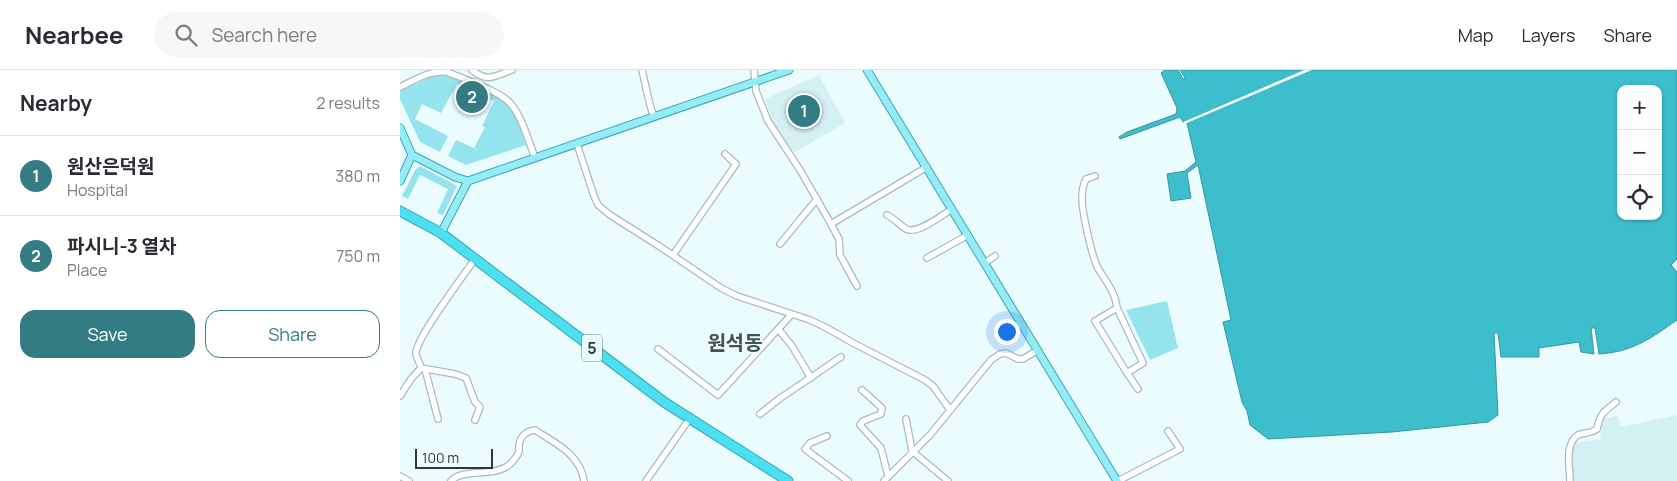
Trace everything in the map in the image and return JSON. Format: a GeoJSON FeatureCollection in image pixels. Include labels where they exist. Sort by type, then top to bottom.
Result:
{"type":"FeatureCollection","features":[{"type":"Feature","properties":{"kind":"highway","name":"5"},"geometry":{"type":"LineString","coordinates":[[400,211],[442,233],[664,402],[788,481]]}},
{"type":"Feature","properties":{"kind":"main road"},"geometry":{"type":"LineString","coordinates":[[400,128],[412,155],[468,181],[789,70]]}},
{"type":"Feature","properties":{"kind":"main road"},"geometry":{"type":"LineString","coordinates":[[867,70],[1117,481]]}},
{"type":"Feature","properties":{"kind":"main road"},"geometry":{"type":"LineString","coordinates":[[400,181],[412,155]]}},
{"type":"Feature","properties":{"kind":"main road"},"geometry":{"type":"LineString","coordinates":[[442,233],[468,181]]}},
{"type":"Feature","properties":{"kind":"street"},"geometry":{"type":"LineString","coordinates":[[472,70],[481,78],[490,78],[512,70]]}},
{"type":"Feature","properties":{"kind":"street"},"geometry":{"type":"LineString","coordinates":[[642,70],[648,102],[654,117]]}},
{"type":"Feature","properties":{"kind":"street"},"geometry":{"type":"LineString","coordinates":[[754,70],[756,91],[768,121],[800,170],[831,224],[839,239],[840,255],[857,286]]}},
{"type":"Feature","properties":{"kind":"street"},"geometry":{"type":"LineString","coordinates":[[400,87],[432,72],[439,71],[448,72],[499,94],[516,110],[535,158]]}},
{"type":"Feature","properties":{"kind":"street"},"geometry":{"type":"LineString","coordinates":[[577,144],[598,205],[610,216],[721,288],[737,296],[810,320],[925,380],[933,386],[950,410]]}},
{"type":"Feature","properties":{"kind":"street"},"geometry":{"type":"LineString","coordinates":[[672,255],[736,164],[725,154]]}},
{"type":"Feature","properties":{"kind":"street"},"geometry":{"type":"LineString","coordinates":[[831,224],[927,167]]}},
{"type":"Feature","properties":{"kind":"street"},"geometry":{"type":"LineString","coordinates":[[1095,176],[1086,179],[1083,184],[1082,200],[1094,256],[1098,269],[1116,301],[1117,308],[1143,363],[1127,373]]}},
{"type":"Feature","properties":{"kind":"street"},"geometry":{"type":"LineString","coordinates":[[780,244],[817,199]]}},
{"type":"Feature","properties":{"kind":"street"},"geometry":{"type":"LineString","coordinates":[[888,215],[906,229],[915,231],[952,209]]}},
{"type":"Feature","properties":{"kind":"street"},"geometry":{"type":"LineString","coordinates":[[927,258],[968,235]]}},
{"type":"Feature","properties":{"kind":"street"},"geometry":{"type":"LineString","coordinates":[[985,263],[995,256]]}},
{"type":"Feature","properties":{"kind":"street"},"geometry":{"type":"LineString","coordinates":[[438,420],[423,369],[416,354],[429,326],[475,259]]}},
{"type":"Feature","properties":{"kind":"street"},"geometry":{"type":"LineString","coordinates":[[1117,308],[1095,321],[1138,389]]}},
{"type":"Feature","properties":{"kind":"street"},"geometry":{"type":"LineString","coordinates":[[658,349],[716,393],[791,315]]}},
{"type":"Feature","properties":{"kind":"street"},"geometry":{"type":"LineString","coordinates":[[778,330],[792,346],[811,378]]}},
{"type":"Feature","properties":{"kind":"street"},"geometry":{"type":"LineString","coordinates":[[884,481],[930,435],[991,360],[1000,354],[1006,353],[1023,358],[1038,350]]}},
{"type":"Feature","properties":{"kind":"street"},"geometry":{"type":"LineString","coordinates":[[760,414],[841,357]]}},
{"type":"Feature","properties":{"kind":"street"},"geometry":{"type":"LineString","coordinates":[[400,396],[411,379],[423,369],[454,374],[466,378],[475,402],[480,407],[475,420]]}},
{"type":"Feature","properties":{"kind":"street"},"geometry":{"type":"LineString","coordinates":[[862,390],[882,408],[881,414],[860,424],[881,448],[888,476]]}},
{"type":"Feature","properties":{"kind":"street"},"geometry":{"type":"LineString","coordinates":[[1570,481],[1569,451],[1572,442],[1578,435],[1594,432],[1597,429],[1602,413],[1616,402]]}},
{"type":"Feature","properties":{"kind":"street"},"geometry":{"type":"LineString","coordinates":[[646,481],[690,418]]}},
{"type":"Feature","properties":{"kind":"street"},"geometry":{"type":"LineString","coordinates":[[906,419],[912,452],[946,481]]}},
{"type":"Feature","properties":{"kind":"street"},"geometry":{"type":"LineString","coordinates":[[451,481],[461,474],[497,471],[508,466],[519,453],[520,440],[525,433],[535,430],[568,451],[579,466],[584,481]]}},
{"type":"Feature","properties":{"kind":"street"},"geometry":{"type":"LineString","coordinates":[[1117,481],[1180,450],[1168,432]]}},
{"type":"Feature","properties":{"kind":"street"},"geometry":{"type":"LineString","coordinates":[[827,436],[810,443],[805,449],[848,481]]}},
{"type":"Feature","properties":{"kind":"street"},"geometry":{"type":"LineString","coordinates":[[400,476],[409,481]]}},
{"type":"Feature","properties":{"kind":"shaded area"},"geometry":{"type":"Polygon","coordinates":[[[1165,70],[1178,70],[1183,79],[1185,78],[1180,70],[1304,70],[1183,122],[1180,117],[1120,139],[1119,137],[1127,132],[1176,114],[1177,108],[1161,73],[1165,70]]]}},
{"type":"Feature","properties":{"kind":"shaded area"},"geometry":{"type":"Polygon","coordinates":[[[1312,70],[1677,70],[1677,259],[1671,265],[1677,272],[1677,320],[1650,338],[1632,347],[1611,353],[1599,354],[1595,328],[1591,328],[1594,354],[1581,352],[1579,342],[1539,348],[1539,357],[1501,357],[1498,333],[1494,333],[1498,415],[1488,422],[1392,432],[1268,439],[1250,425],[1247,411],[1242,402],[1223,322],[1231,320],[1198,165],[1187,173],[1191,198],[1171,201],[1167,174],[1185,171],[1196,162],[1187,123],[1312,70]]]}},
{"type":"Feature","properties":{"kind":"shaded area"},"geometry":{"type":"Polygon","coordinates":[[[438,74],[447,74],[501,98],[514,112],[526,145],[466,165],[448,156],[456,140],[474,148],[485,127],[482,126],[494,101],[457,84],[441,113],[422,104],[415,119],[448,136],[440,152],[420,142],[400,99],[400,91],[438,74]]]}},
{"type":"Feature","properties":{"kind":"shaded area"},"geometry":{"type":"Polygon","coordinates":[[[819,75],[845,123],[795,152],[775,129],[765,99],[819,75]]]}},
{"type":"Feature","properties":{"kind":"shaded area"},"geometry":{"type":"Polygon","coordinates":[[[420,166],[457,186],[443,215],[437,213],[448,189],[420,175],[408,199],[402,196],[415,170],[420,166]]]}},
{"type":"Feature","properties":{"kind":"shaded area"},"geometry":{"type":"Polygon","coordinates":[[[1167,301],[1178,348],[1150,360],[1126,310],[1167,301]]]}},
{"type":"Feature","properties":{"kind":"shaded area"},"geometry":{"type":"Polygon","coordinates":[[[1618,415],[1621,427],[1677,415],[1677,481],[1566,481],[1566,444],[1600,439],[1603,419],[1618,415]]]}},
{"type":"Feature","properties":{"kind":"pier"},"geometry":{"type":"Polygon","coordinates":[[[1304,70],[1312,70],[1187,123],[1183,122],[1304,70]]]}},
{"type":"Feature","properties":{"kind":"place","name":"파시니-3 열차"},"geometry":{"type":"Point","coordinates":[472,97]}},
{"type":"Feature","properties":{"kind":"place","name":"원산은덕원"},"geometry":{"type":"Point","coordinates":[804,111]}},
{"type":"Feature","properties":{"kind":"district","name":"원석동"},"geometry":{"type":"Point","coordinates":[735,342]}}]}
